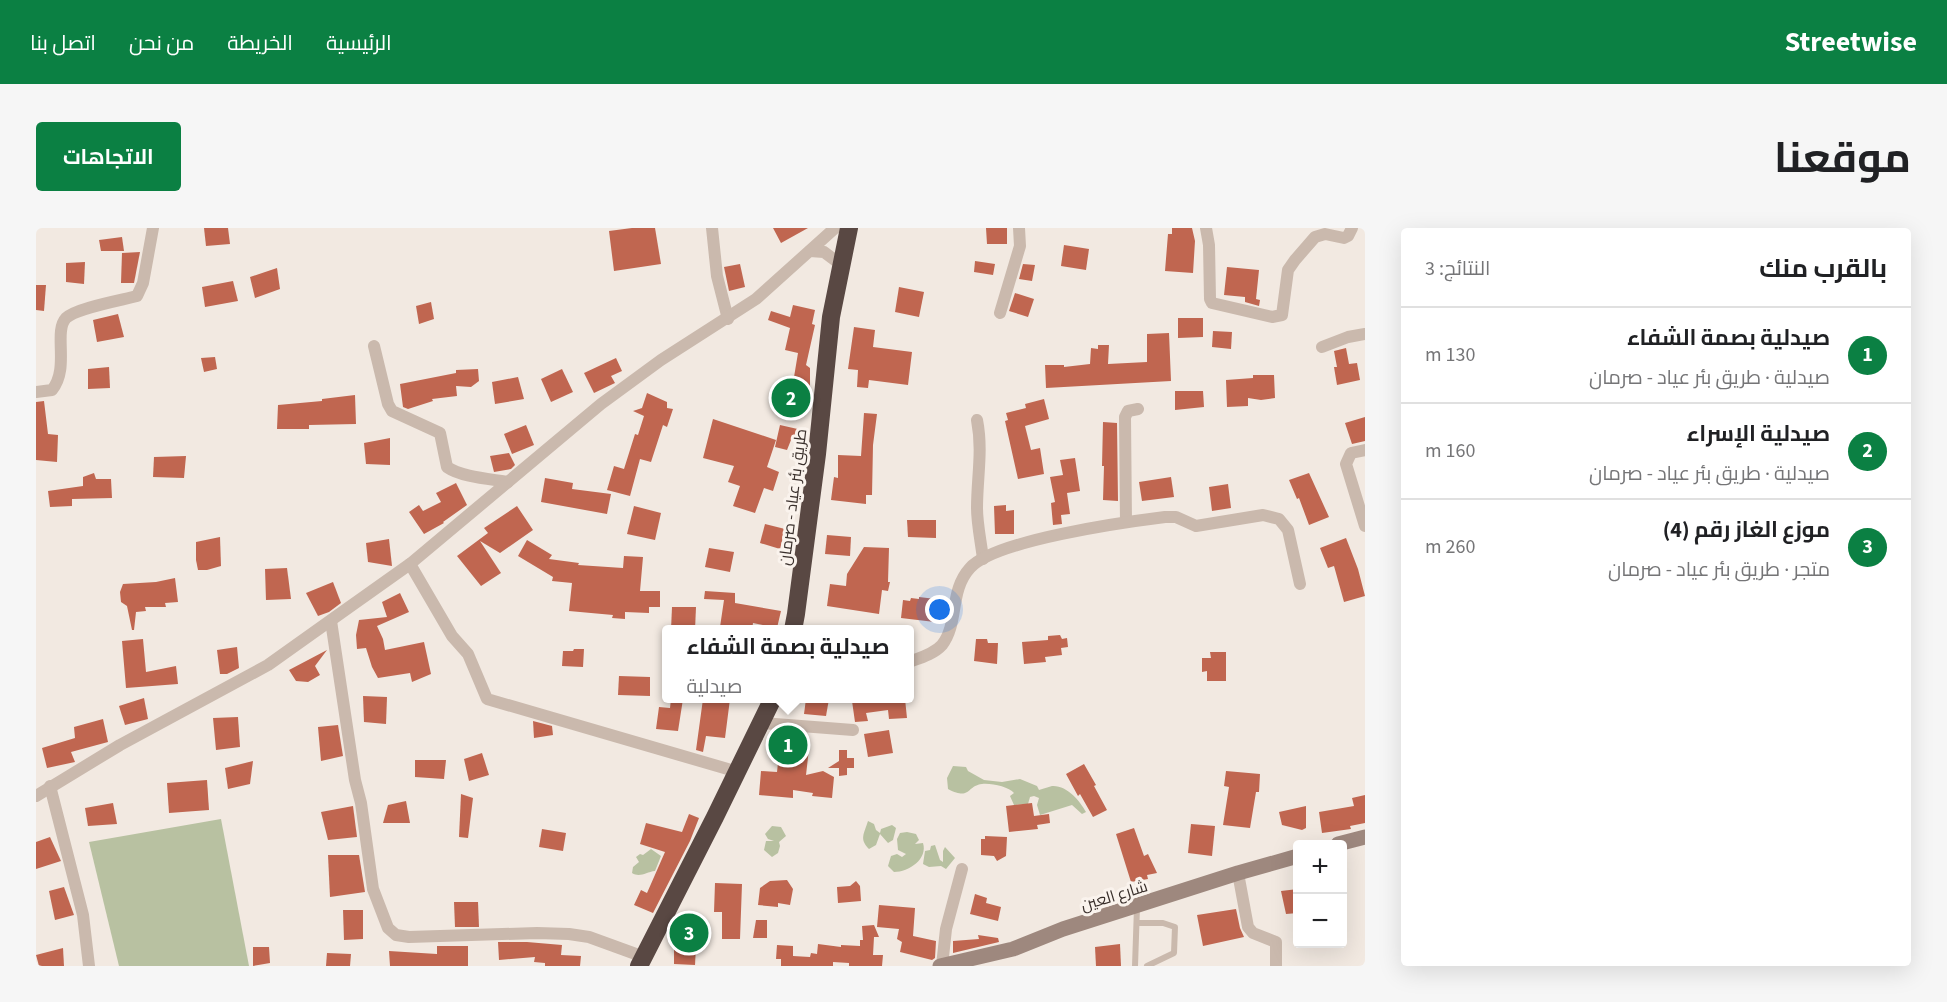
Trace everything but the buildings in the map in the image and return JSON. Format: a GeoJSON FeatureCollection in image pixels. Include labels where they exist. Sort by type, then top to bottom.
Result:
{"type":"FeatureCollection","features":[{"type":"Feature","properties":{"kind":"highway","name":"طريق بئر عياد - صرمان"},"geometry":{"type":"LineString","coordinates":[[794,625],[817,454],[831,316],[849,228]]}},
{"type":"Feature","properties":{"kind":"highway"},"geometry":{"type":"LineString","coordinates":[[641,961],[771,703]]}},
{"type":"Feature","properties":{"kind":"street"},"geometry":{"type":"LineString","coordinates":[[36,392],[52,390],[59,382],[62,326],[66,318],[76,312],[137,296],[143,283],[153,228]]}},
{"type":"Feature","properties":{"kind":"street"},"geometry":{"type":"LineString","coordinates":[[712,228],[717,276],[728,319]]}},
{"type":"Feature","properties":{"kind":"street"},"geometry":{"type":"LineString","coordinates":[[36,796],[120,745],[268,665],[331,621],[410,564],[601,404],[661,360],[756,299],[836,228]]}},
{"type":"Feature","properties":{"kind":"street"},"geometry":{"type":"LineString","coordinates":[[1000,313],[1020,246],[1019,228]]}},
{"type":"Feature","properties":{"kind":"street"},"geometry":{"type":"LineString","coordinates":[[1206,228],[1212,303],[1272,317],[1282,315],[1288,270],[1307,245],[1316,237],[1325,234],[1344,238],[1348,236],[1352,228]]}},
{"type":"Feature","properties":{"kind":"street"},"geometry":{"type":"LineString","coordinates":[[810,251],[824,252],[840,264]]}},
{"type":"Feature","properties":{"kind":"street"},"geometry":{"type":"LineString","coordinates":[[1322,347],[1348,337],[1365,334]]}},
{"type":"Feature","properties":{"kind":"street"},"geometry":{"type":"LineString","coordinates":[[374,346],[387,404],[392,411],[401,416],[440,433],[447,467],[479,477],[508,482]]}},
{"type":"Feature","properties":{"kind":"street"},"geometry":{"type":"LineString","coordinates":[[1126,522],[1125,417],[1128,411],[1138,409]]}},
{"type":"Feature","properties":{"kind":"street"},"geometry":{"type":"LineString","coordinates":[[976,420],[980,436],[977,508],[983,559]]}},
{"type":"Feature","properties":{"kind":"street"},"geometry":{"type":"LineString","coordinates":[[1365,450],[1351,453],[1346,464],[1365,526]]}},
{"type":"Feature","properties":{"kind":"street"},"geometry":{"type":"LineString","coordinates":[[914,660],[926,656],[941,646],[948,632],[958,586],[971,567],[983,559],[1028,541],[1126,522],[1176,517],[1189,525],[1196,526],[1263,515],[1279,519],[1287,530],[1300,584]]}},
{"type":"Feature","properties":{"kind":"street"},"geometry":{"type":"LineString","coordinates":[[410,564],[452,636],[468,654],[487,699],[738,772]]}},
{"type":"Feature","properties":{"kind":"street"},"geometry":{"type":"LineString","coordinates":[[331,621],[373,889],[388,928],[396,935],[409,937],[537,933],[589,937],[641,961]]}},
{"type":"Feature","properties":{"kind":"street"},"geometry":{"type":"LineString","coordinates":[[762,723],[853,730]]}},
{"type":"Feature","properties":{"kind":"street"},"geometry":{"type":"LineString","coordinates":[[50,786],[82,915],[89,966]]}},
{"type":"Feature","properties":{"kind":"street"},"geometry":{"type":"LineString","coordinates":[[1347,842],[1365,837]]}},
{"type":"Feature","properties":{"kind":"street","name":"شارع العين"},"geometry":{"type":"LineString","coordinates":[[941,966],[1013,949],[1063,929],[1293,857]]}},
{"type":"Feature","properties":{"kind":"street"},"geometry":{"type":"LineString","coordinates":[[941,966],[946,929],[962,869]]}},
{"type":"Feature","properties":{"kind":"street"},"geometry":{"type":"LineString","coordinates":[[1238,873],[1248,927],[1252,933],[1276,942],[1276,966]]}},
{"type":"Feature","properties":{"kind":"lane"},"geometry":{"type":"LineString","coordinates":[[1136,966],[1137,906]]}},
{"type":"Feature","properties":{"kind":"lane"},"geometry":{"type":"LineString","coordinates":[[1137,923],[1163,923],[1175,927],[1174,953],[1147,966]]}},
{"type":"Feature","properties":{"kind":"green space"},"geometry":{"type":"Polygon","coordinates":[[[953,766],[966,767],[968,771],[984,780],[1002,782],[1020,779],[1037,786],[1039,790],[1058,786],[1077,799],[1086,812],[1082,814],[1072,805],[1040,815],[1037,805],[1039,798],[1030,797],[1028,804],[1014,805],[1010,796],[1014,793],[995,785],[982,784],[965,793],[955,792],[948,789],[947,778],[953,766]]]}},
{"type":"Feature","properties":{"kind":"green space"},"geometry":{"type":"Polygon","coordinates":[[[221,819],[249,966],[119,966],[89,842],[221,819]]]}},
{"type":"Feature","properties":{"kind":"green space"},"geometry":{"type":"Polygon","coordinates":[[[868,821],[874,824],[880,833],[881,829],[892,825],[896,828],[893,840],[888,843],[880,834],[876,845],[869,849],[863,839],[868,821]]]}},
{"type":"Feature","properties":{"kind":"green space"},"geometry":{"type":"Polygon","coordinates":[[[772,826],[781,827],[786,836],[779,842],[778,853],[772,857],[764,850],[766,841],[774,841],[768,839],[765,834],[772,826]]]}},
{"type":"Feature","properties":{"kind":"green space"},"geometry":{"type":"Polygon","coordinates":[[[900,833],[916,834],[919,840],[915,844],[923,843],[923,854],[916,864],[906,870],[894,872],[888,866],[891,856],[897,854],[902,857],[906,854],[898,850],[897,839],[900,833]]]}},
{"type":"Feature","properties":{"kind":"green space"},"geometry":{"type":"Polygon","coordinates":[[[935,845],[940,860],[943,862],[945,847],[955,858],[946,869],[941,866],[929,867],[923,864],[925,851],[935,845]]]}},
{"type":"Feature","properties":{"kind":"green space"},"geometry":{"type":"Polygon","coordinates":[[[651,849],[661,856],[655,871],[640,875],[632,873],[633,867],[639,862],[636,857],[651,849]]]}},
{"type":"Feature","properties":{"kind":"place","name":"صيدلية الإسراء"},"geometry":{"type":"Point","coordinates":[791,398]}},
{"type":"Feature","properties":{"kind":"place","name":"صيدلية بصمة الشفاء"},"geometry":{"type":"Point","coordinates":[788,745]}},
{"type":"Feature","properties":{"kind":"place","name":"موزع الغاز رقم (4)"},"geometry":{"type":"Point","coordinates":[689,933]}}]}
